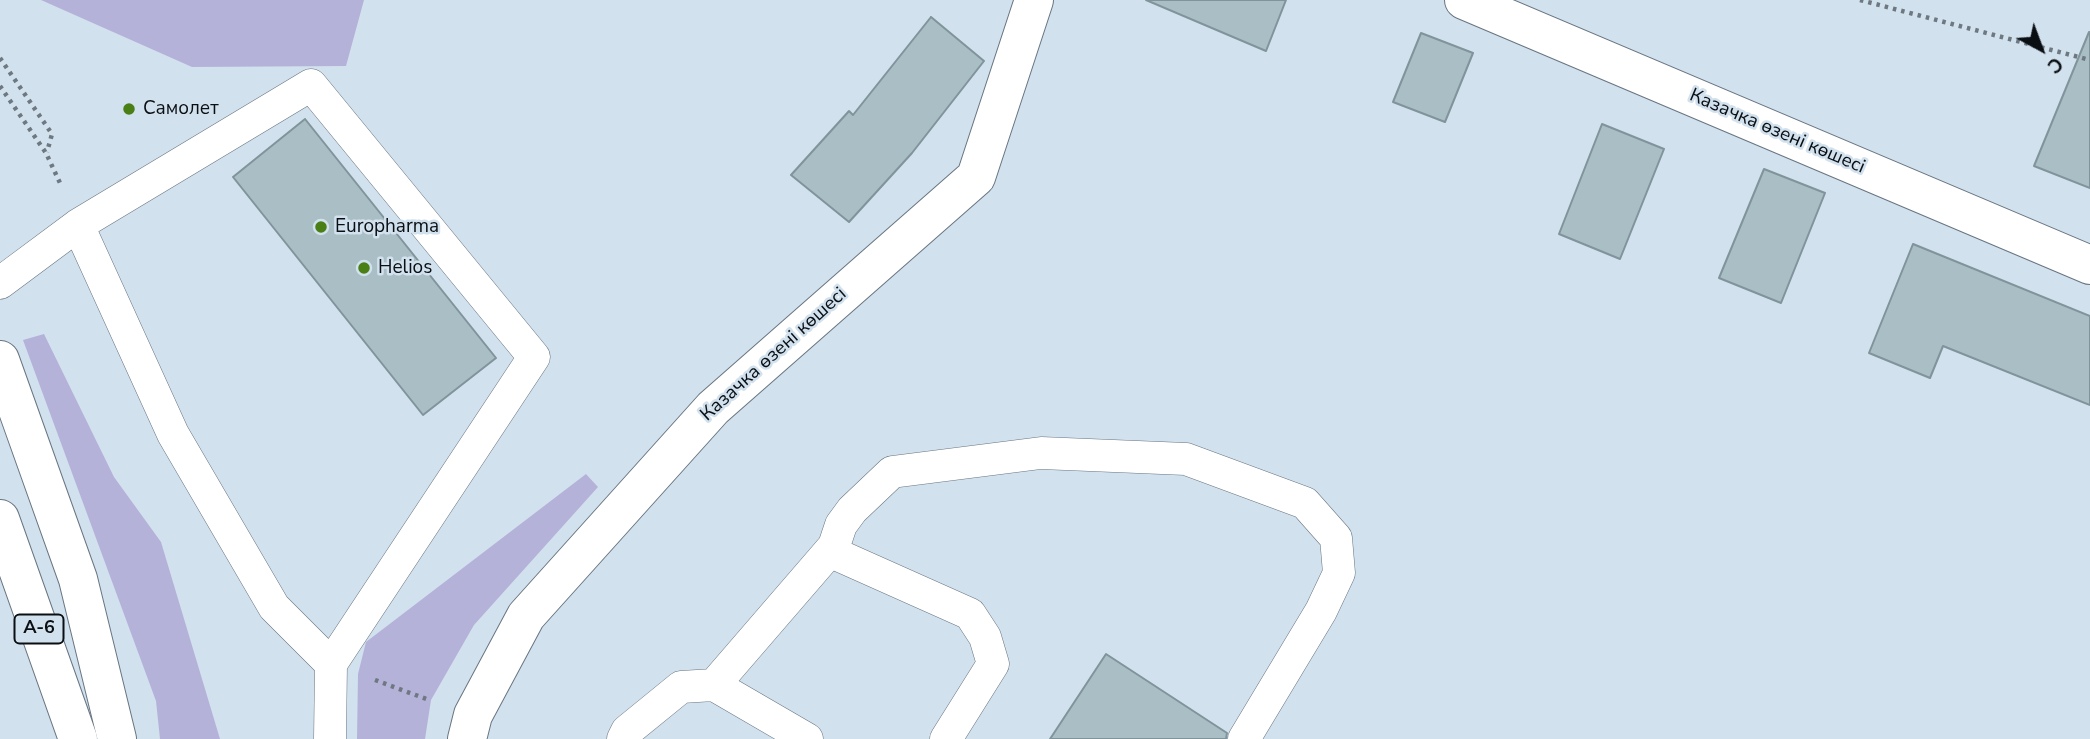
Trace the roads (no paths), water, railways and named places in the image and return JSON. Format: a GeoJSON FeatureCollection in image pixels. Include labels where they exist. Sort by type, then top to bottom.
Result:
{"type":"FeatureCollection","features":[{"type":"Feature","properties":{"kind":"street","name":"Казачка өзені көшесі"},"geometry":{"type":"LineString","coordinates":[[470,727],[526,617],[713,408],[976,177],[1034,0]]}},
{"type":"Feature","properties":{"kind":"street","name":"Казачка өзені көшесі"},"geometry":{"type":"LineString","coordinates":[[1464,0],[2090,265]]}},
{"type":"Feature","properties":{"kind":"street"},"geometry":{"type":"LineString","coordinates":[[0,360],[78,579],[117,739]]}},
{"type":"Feature","properties":{"kind":"street","name":"A-6"},"geometry":{"type":"LineString","coordinates":[[0,519],[78,739]]}},
{"type":"Feature","properties":{"kind":"lane"},"geometry":{"type":"LineString","coordinates":[[0,283],[78,225],[311,85],[534,357],[331,664],[330,739]]}},
{"type":"Feature","properties":{"kind":"lane"},"geometry":{"type":"LineString","coordinates":[[78,225],[173,434],[275,607],[331,664]]}},
{"type":"Feature","properties":{"kind":"lane"},"geometry":{"type":"LineString","coordinates":[[714,685],[834,546],[841,525],[852,510],[892,472],[1041,453],[1186,459],[1306,503],[1336,538],[1339,573],[1321,611],[1244,739]]}},
{"type":"Feature","properties":{"kind":"lane"},"geometry":{"type":"LineString","coordinates":[[834,546],[840,556],[970,614],[985,637],[993,664],[946,739]]}},
{"type":"Feature","properties":{"kind":"lane"},"geometry":{"type":"LineString","coordinates":[[623,739],[628,731],[681,687],[714,685],[807,739]]}},
{"type":"Feature","properties":{"kind":"place","name":"Самолет"},"geometry":{"type":"Point","coordinates":[129,109]}},
{"type":"Feature","properties":{"kind":"place","name":"Europharma"},"geometry":{"type":"Point","coordinates":[321,227]}},
{"type":"Feature","properties":{"kind":"place","name":"Helios"},"geometry":{"type":"Point","coordinates":[364,268]}}]}
